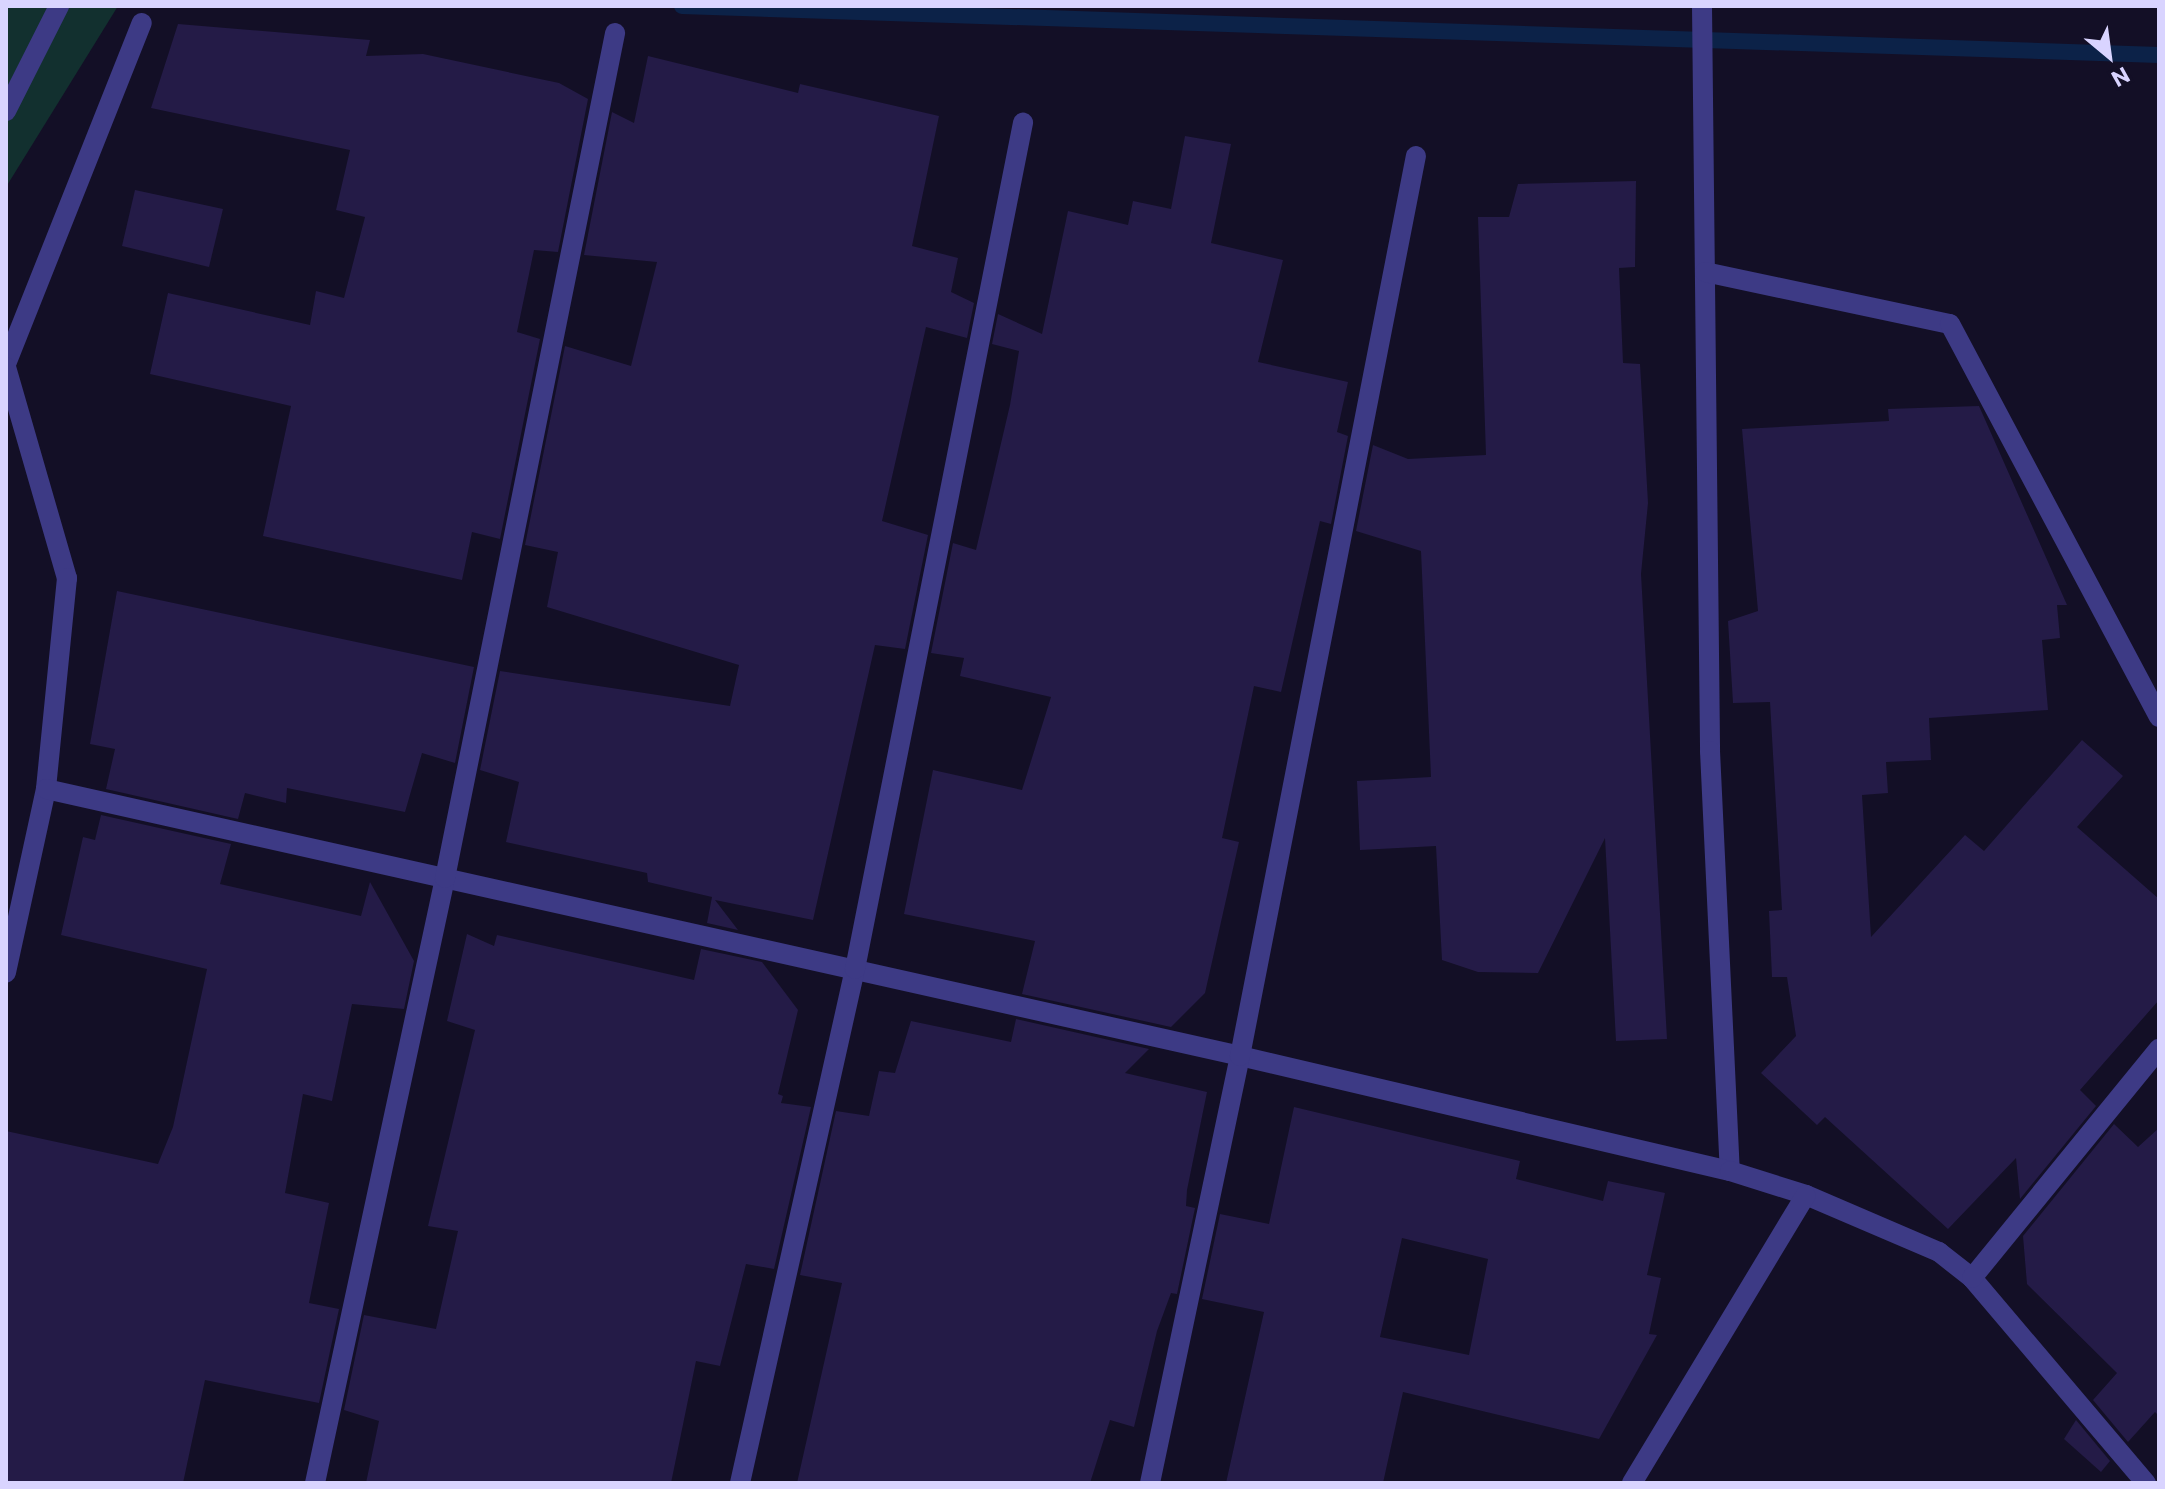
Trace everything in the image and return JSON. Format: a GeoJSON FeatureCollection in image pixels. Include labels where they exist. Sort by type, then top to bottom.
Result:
{"type":"FeatureCollection","features":[{"type":"Feature","properties":{"kind":"street"},"geometry":{"type":"LineString","coordinates":[[6,111],[59,6]]}},
{"type":"Feature","properties":{"kind":"street"},"geometry":{"type":"LineString","coordinates":[[1702,6],[1710,751],[1730,1171]]}},
{"type":"Feature","properties":{"kind":"street"},"geometry":{"type":"LineString","coordinates":[[6,973],[46,789],[67,578],[6,366],[142,23]]}},
{"type":"Feature","properties":{"kind":"street"},"geometry":{"type":"LineString","coordinates":[[315,1483],[445,878],[615,33]]}},
{"type":"Feature","properties":{"kind":"street"},"geometry":{"type":"LineString","coordinates":[[740,1483],[855,969],[1023,123]]}},
{"type":"Feature","properties":{"kind":"street"},"geometry":{"type":"LineString","coordinates":[[1150,1483],[1240,1056],[1416,156]]}},
{"type":"Feature","properties":{"kind":"street"},"geometry":{"type":"LineString","coordinates":[[1705,272],[1950,324],[2159,717]]}},
{"type":"Feature","properties":{"kind":"street"},"geometry":{"type":"LineString","coordinates":[[46,789],[1240,1056],[1730,1171],[1806,1195],[1939,1252],[1972,1278],[2146,1483]]}},
{"type":"Feature","properties":{"kind":"street"},"geometry":{"type":"LineString","coordinates":[[1972,1278],[2159,1049]]}},
{"type":"Feature","properties":{"kind":"street"},"geometry":{"type":"LineString","coordinates":[[1632,1483],[1806,1195]]}},
{"type":"Feature","properties":{"kind":"green space"},"geometry":{"type":"Polygon","coordinates":[[[6,6],[118,6],[6,187],[6,6]]]}},
{"type":"Feature","properties":{"kind":"building"},"geometry":{"type":"Polygon","coordinates":[[[178,24],[370,40],[366,56],[423,54],[559,83],[588,99],[558,252],[534,250],[517,332],[540,339],[500,539],[472,532],[462,580],[263,536],[291,406],[150,374],[168,293],[310,325],[316,291],[344,298],[365,217],[336,210],[350,150],[151,108],[178,24]]]}},
{"type":"Feature","properties":{"kind":"building"},"geometry":{"type":"Polygon","coordinates":[[[648,56],[798,93],[800,84],[939,116],[912,246],[958,258],[951,292],[974,303],[967,338],[926,327],[882,521],[928,535],[905,649],[875,645],[813,920],[715,900],[738,930],[707,923],[712,897],[648,882],[647,873],[506,842],[519,782],[480,770],[500,671],[730,706],[739,665],[547,607],[558,552],[525,545],[565,346],[631,366],[657,262],[584,255],[612,112],[634,123],[648,56]]]}},
{"type":"Feature","properties":{"kind":"building"},"geometry":{"type":"Polygon","coordinates":[[[1185,136],[1231,144],[1211,243],[1283,260],[1258,362],[1348,382],[1337,432],[1348,436],[1331,524],[1320,521],[1281,692],[1254,686],[1222,838],[1239,842],[1205,993],[1171,1027],[1022,994],[1035,941],[904,914],[933,770],[1022,790],[1051,697],[960,676],[964,658],[931,653],[953,543],[976,550],[1010,405],[1019,351],[992,344],[998,314],[1042,334],[1068,211],[1128,225],[1133,201],[1171,209],[1185,136]]]}},
{"type":"Feature","properties":{"kind":"building"},"geometry":{"type":"Polygon","coordinates":[[[1636,181],[1635,267],[1619,268],[1623,363],[1640,364],[1648,503],[1641,574],[1667,1039],[1616,1041],[1605,838],[1538,973],[1478,972],[1442,960],[1436,846],[1360,850],[1357,781],[1431,777],[1421,551],[1356,531],[1373,445],[1408,459],[1486,455],[1478,217],[1509,217],[1518,184],[1636,181]]]}},
{"type":"Feature","properties":{"kind":"building"},"geometry":{"type":"Polygon","coordinates":[[[135,190],[223,209],[209,267],[122,246],[135,190]]]}},
{"type":"Feature","properties":{"kind":"building"},"geometry":{"type":"Polygon","coordinates":[[[1979,406],[2067,605],[2057,605],[2060,638],[2042,640],[2048,710],[1929,718],[1931,760],[1886,762],[1888,793],[1862,795],[1871,937],[1965,835],[1984,851],[2082,740],[2123,776],[2077,827],[2159,899],[2159,1000],[2080,1090],[2096,1106],[2020,1199],[2016,1158],[1948,1229],[1825,1117],[1817,1125],[1761,1073],[1796,1036],[1787,977],[1772,977],[1769,911],[1782,910],[1770,702],[1733,703],[1728,621],[1758,611],[1742,429],[1889,421],[1888,409],[1979,406]]]}},
{"type":"Feature","properties":{"kind":"building"},"geometry":{"type":"Polygon","coordinates":[[[117,591],[474,667],[455,763],[422,753],[405,812],[287,788],[286,803],[245,793],[238,819],[106,789],[115,749],[90,744],[117,591]]]}},
{"type":"Feature","properties":{"kind":"building"},"geometry":{"type":"Polygon","coordinates":[[[101,815],[231,844],[220,884],[361,916],[370,882],[414,961],[404,1009],[352,1004],[332,1101],[303,1094],[285,1193],[329,1203],[309,1303],[339,1309],[319,1403],[205,1380],[183,1483],[6,1483],[6,1131],[158,1164],[173,1127],[207,969],[61,935],[83,837],[95,840],[101,815]]]}},
{"type":"Feature","properties":{"kind":"building"},"geometry":{"type":"Polygon","coordinates":[[[467,934],[494,946],[497,935],[694,980],[701,949],[762,962],[798,1010],[778,1094],[783,1096],[781,1103],[811,1107],[774,1269],[746,1264],[720,1366],[696,1361],[671,1483],[366,1483],[379,1421],[344,1410],[364,1315],[436,1329],[458,1231],[428,1226],[475,1030],[447,1021],[467,934]]]}},
{"type":"Feature","properties":{"kind":"building"},"geometry":{"type":"Polygon","coordinates":[[[1016,1019],[1149,1049],[1125,1073],[1207,1092],[1187,1190],[1186,1206],[1195,1208],[1177,1294],[1171,1293],[1157,1331],[1134,1427],[1110,1420],[1090,1483],[797,1483],[842,1283],[800,1275],[836,1111],[869,1116],[879,1071],[895,1073],[911,1021],[1011,1042],[1016,1019]]]}},
{"type":"Feature","properties":{"kind":"building"},"geometry":{"type":"Polygon","coordinates":[[[1294,1107],[1520,1161],[1516,1179],[1603,1201],[1608,1181],[1665,1193],[1647,1275],[1661,1278],[1649,1334],[1657,1335],[1599,1439],[1403,1392],[1383,1483],[1226,1483],[1264,1312],[1202,1299],[1220,1214],[1269,1224],[1294,1107]],[[1402,1238],[1380,1337],[1469,1355],[1488,1259],[1402,1238]]]}},
{"type":"Feature","properties":{"kind":"building"},"geometry":{"type":"Polygon","coordinates":[[[2114,1124],[2138,1147],[2159,1128],[2159,1416],[2155,1412],[2128,1442],[2093,1400],[2117,1373],[2027,1284],[2023,1236],[2114,1124]]]}},
{"type":"Feature","properties":{"kind":"building"},"geometry":{"type":"Polygon","coordinates":[[[2076,1420],[2110,1461],[2101,1472],[2064,1439],[2076,1420]]]}},
{"type":"Feature","properties":{"kind":"waterway"},"geometry":{"type":"LineString","coordinates":[[682,6],[2159,55]]}}]}
